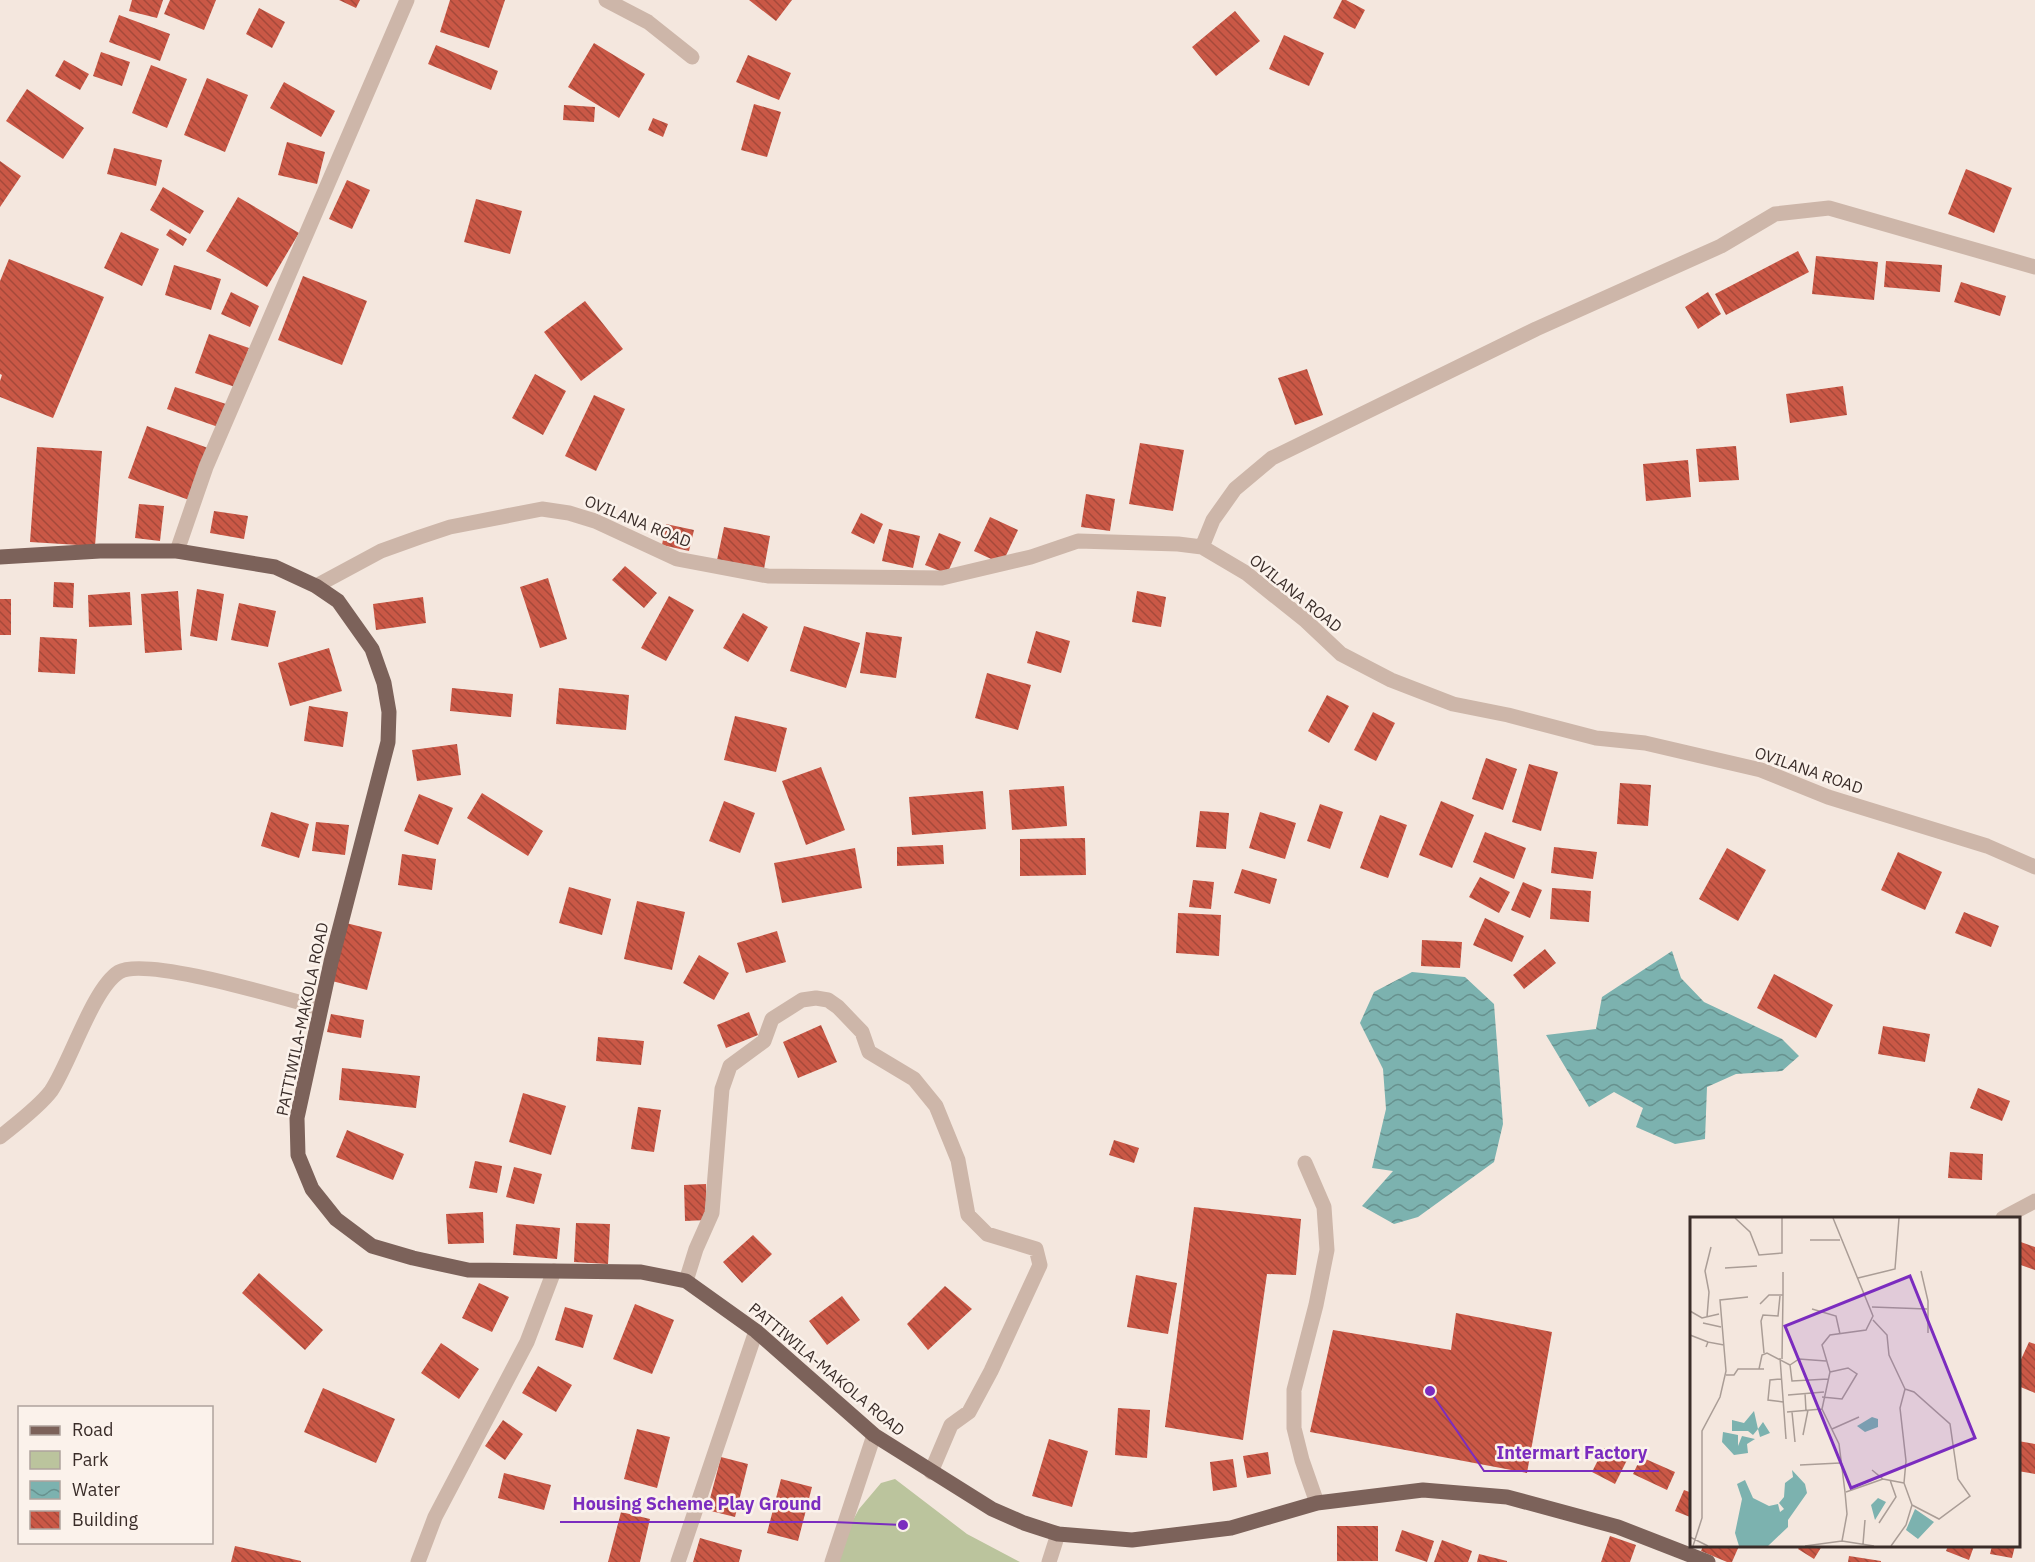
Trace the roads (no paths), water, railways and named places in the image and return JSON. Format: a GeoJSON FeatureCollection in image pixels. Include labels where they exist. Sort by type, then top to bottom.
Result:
{"type":"FeatureCollection","features":[{"type":"Feature","properties":{"kind":"main road","name":"PATTIWILA-MAKOLA ROAD"},"geometry":{"type":"LineString","coordinates":[[0,557],[100,551],[177,551],[275,567],[316,586],[338,601],[372,650],[384,683],[389,712],[388,742],[320,1008],[297,1118],[298,1155],[312,1190],[336,1219],[372,1246],[468,1270],[641,1272],[686,1281],[756,1331],[874,1435],[992,1509],[1058,1534],[1132,1540],[1231,1528],[1317,1503],[1423,1490],[1507,1497],[1618,1527],[1708,1562]]}},
{"type":"Feature","properties":{"kind":"street"},"geometry":{"type":"LineString","coordinates":[[177,551],[206,467],[407,0]]}},
{"type":"Feature","properties":{"kind":"street"},"geometry":{"type":"LineString","coordinates":[[606,0],[648,22],[692,57]]}},
{"type":"Feature","properties":{"kind":"street"},"geometry":{"type":"LineString","coordinates":[[1202,547],[1213,520],[1235,489],[1272,458],[1536,329],[1721,246],[1775,214],[1828,208],[2035,267]]}},
{"type":"Feature","properties":{"kind":"street","name":"OVILANA ROAD"},"geometry":{"type":"LineString","coordinates":[[316,586],[381,552],[420,537],[450,527],[542,509],[569,513],[595,521],[677,559],[768,576],[942,578],[1031,557],[1078,542],[1178,544],[1202,547],[1246,573],[1306,621],[1341,654],[1391,680],[1432,696],[1453,704],[1508,715],[1596,738],[1645,743],[1761,770],[1827,796],[1987,846],[2035,867]]}},
{"type":"Feature","properties":{"kind":"street"},"geometry":{"type":"LineString","coordinates":[[0,1137],[50,1092],[102,990],[119,972],[135,968],[186,973],[320,1008]]}},
{"type":"Feature","properties":{"kind":"street"},"geometry":{"type":"LineString","coordinates":[[686,1281],[711,1213],[722,1089],[730,1066],[764,1041],[772,1019],[802,1000],[816,998],[828,1000],[853,1021],[862,1032],[869,1052],[914,1079],[936,1106],[958,1160],[968,1215],[987,1234],[1036,1249],[1040,1265],[980,1392],[969,1412],[951,1425],[931,1472]]}},
{"type":"Feature","properties":{"kind":"street"},"geometry":{"type":"LineString","coordinates":[[1305,1163],[1324,1207],[1327,1250],[1316,1305],[1294,1390],[1294,1428],[1317,1503]]}},
{"type":"Feature","properties":{"kind":"street"},"geometry":{"type":"LineString","coordinates":[[2005,1217],[2035,1201]]}},
{"type":"Feature","properties":{"kind":"street"},"geometry":{"type":"LineString","coordinates":[[418,1562],[435,1517],[527,1342],[554,1271]]}},
{"type":"Feature","properties":{"kind":"street"},"geometry":{"type":"LineString","coordinates":[[678,1562],[756,1331]]}},
{"type":"Feature","properties":{"kind":"street"},"geometry":{"type":"LineString","coordinates":[[832,1562],[874,1435]]}},
{"type":"Feature","properties":{"kind":"street"},"geometry":{"type":"LineString","coordinates":[[1049,1562],[1058,1534]]}},
{"type":"Feature","properties":{"kind":"water"},"geometry":{"type":"Polygon","coordinates":[[[1672,951],[1681,978],[1704,1002],[1782,1039],[1799,1056],[1782,1071],[1736,1074],[1707,1087],[1705,1139],[1675,1144],[1636,1127],[1643,1108],[1614,1092],[1589,1107],[1546,1035],[1596,1029],[1602,997],[1672,951]]]}},
{"type":"Feature","properties":{"kind":"water"},"geometry":{"type":"Polygon","coordinates":[[[1412,972],[1465,977],[1494,1004],[1503,1124],[1494,1162],[1418,1217],[1394,1224],[1362,1206],[1393,1171],[1372,1168],[1386,1109],[1383,1069],[1360,1023],[1374,992],[1412,972]]]}},
{"type":"Feature","properties":{"kind":"place","name":"Intermart Factory"},"geometry":{"type":"Point","coordinates":[1430,1391]}},
{"type":"Feature","properties":{"kind":"place","name":"Housing Scheme Play Ground"},"geometry":{"type":"Point","coordinates":[903,1525]}}]}
